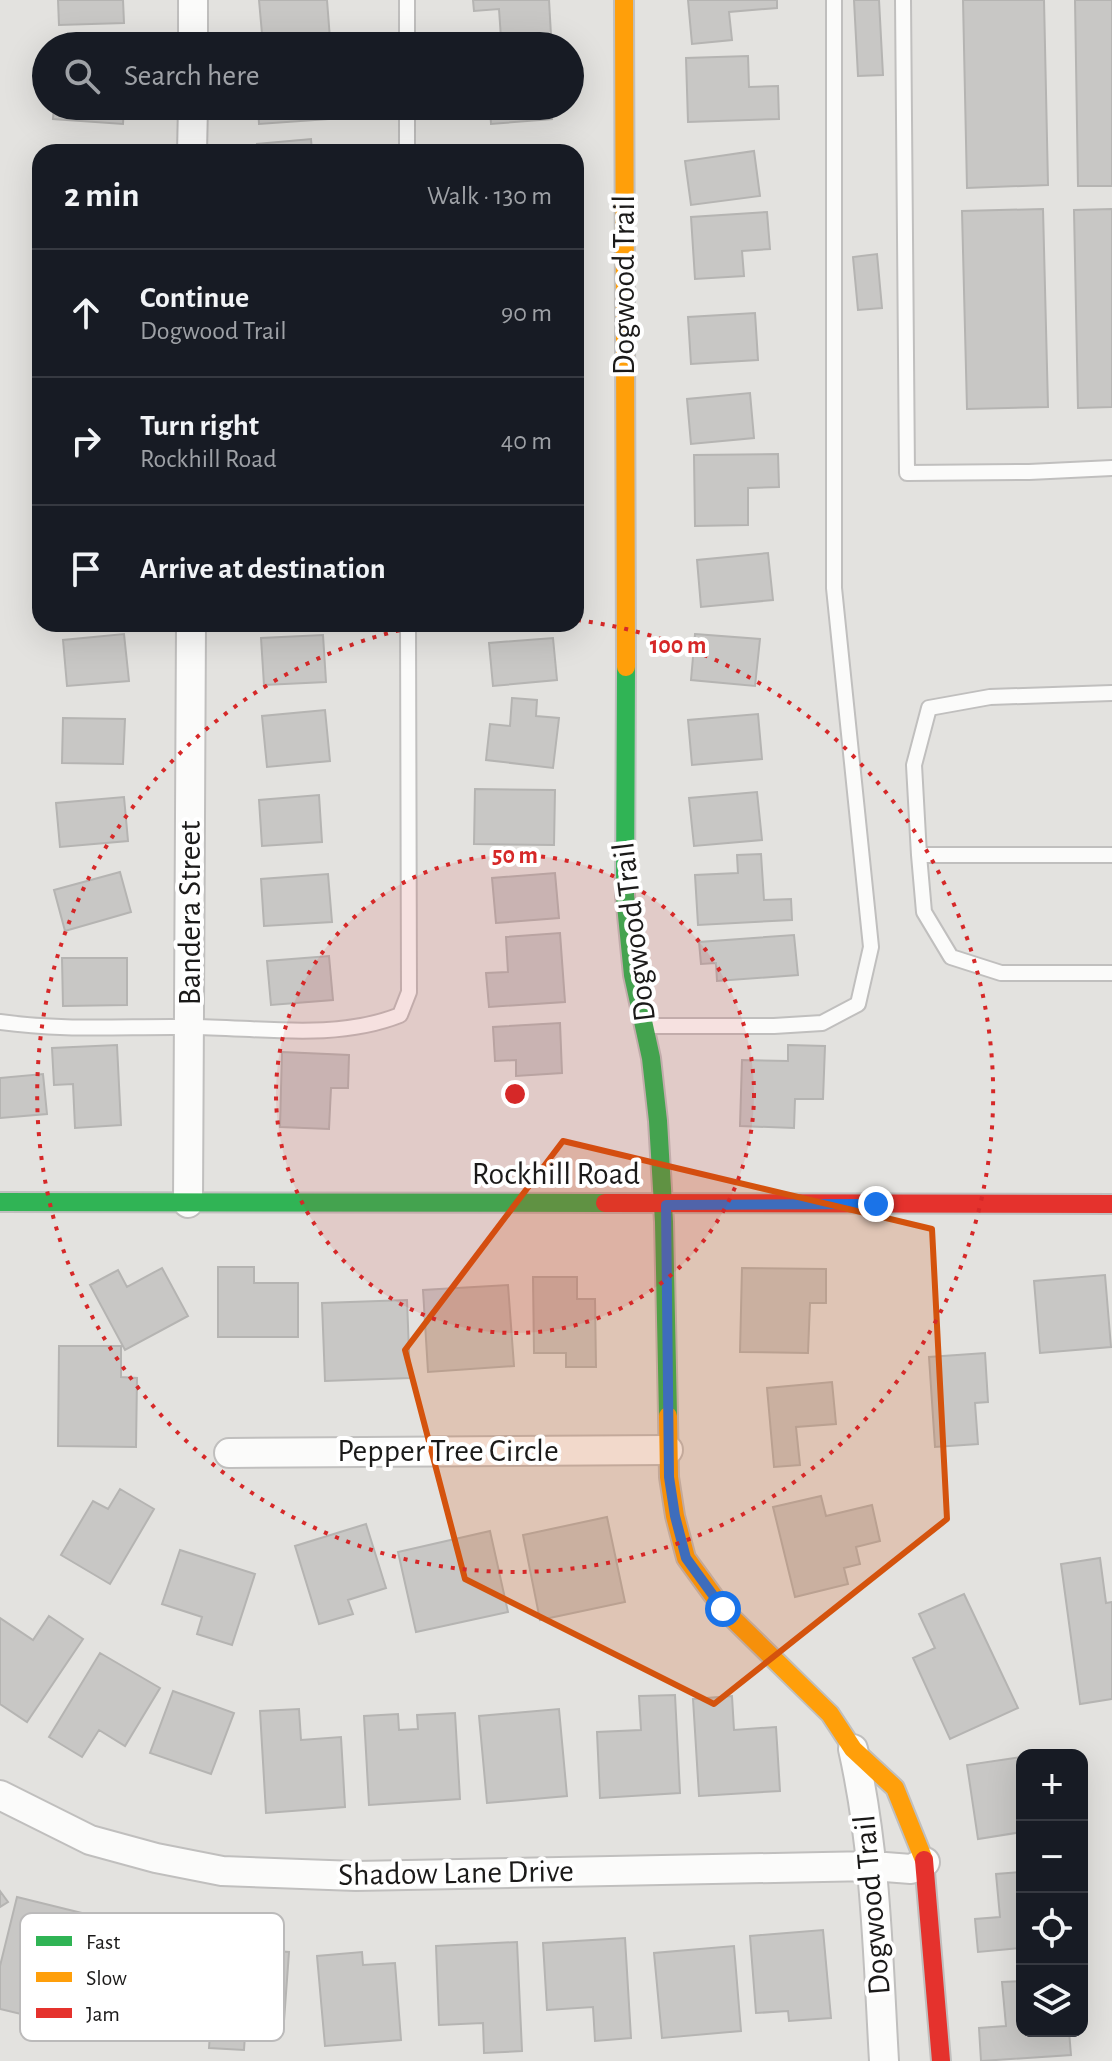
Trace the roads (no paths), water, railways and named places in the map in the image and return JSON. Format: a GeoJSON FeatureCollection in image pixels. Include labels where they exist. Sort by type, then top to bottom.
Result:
{"type":"FeatureCollection","features":[{"type":"Feature","properties":{"kind":"street"},"geometry":{"type":"LineString","coordinates":[[193,0],[193,32]]}},
{"type":"Feature","properties":{"kind":"street","name":"Dogwood Trail"},"geometry":{"type":"LineString","coordinates":[[624,0],[624,901],[633,978],[653,1066],[666,1205],[668,1450],[673,1503],[686,1558],[723,1609],[830,1714],[853,1749],[895,1788],[925,1862],[941,2061]]}},
{"type":"Feature","properties":{"kind":"street"},"geometry":{"type":"LineString","coordinates":[[192,144],[193,120]]}},
{"type":"Feature","properties":{"kind":"street","name":"Bandera Street"},"geometry":{"type":"LineString","coordinates":[[188,1203],[191,632]]}},
{"type":"Feature","properties":{"kind":"street","name":"Rockhill Road"},"geometry":{"type":"LineString","coordinates":[[0,1202],[1112,1204]]}},
{"type":"Feature","properties":{"kind":"street","name":"Pepper Tree Circle"},"geometry":{"type":"LineString","coordinates":[[229,1453],[668,1450]]}},
{"type":"Feature","properties":{"kind":"street","name":"Dogwood Trail"},"geometry":{"type":"LineString","coordinates":[[853,1749],[872,1866],[884,2061]]}},
{"type":"Feature","properties":{"kind":"street","name":"Shadow Lane Drive"},"geometry":{"type":"LineString","coordinates":[[0,1795],[90,1840],[156,1858],[222,1871],[356,1876],[872,1866],[911,1869],[925,1862]]}},
{"type":"Feature","properties":{"kind":"lane"},"geometry":{"type":"LineString","coordinates":[[407,0],[407,32]]}},
{"type":"Feature","properties":{"kind":"lane"},"geometry":{"type":"LineString","coordinates":[[644,1026],[822,1023],[858,1004],[871,947],[834,588],[834,0]]}},
{"type":"Feature","properties":{"kind":"lane"},"geometry":{"type":"LineString","coordinates":[[903,0],[907,473],[1112,468]]}},
{"type":"Feature","properties":{"kind":"lane"},"geometry":{"type":"LineString","coordinates":[[407,120],[407,144]]}},
{"type":"Feature","properties":{"kind":"lane"},"geometry":{"type":"LineString","coordinates":[[0,1022],[95,1028],[317,1030],[376,1025],[400,1015],[409,992],[408,632]]}},
{"type":"Feature","properties":{"kind":"lane"},"geometry":{"type":"LineString","coordinates":[[1112,693],[990,697],[929,708],[914,765],[924,912],[951,957],[1001,973],[1112,973]]}},
{"type":"Feature","properties":{"kind":"lane"},"geometry":{"type":"LineString","coordinates":[[919,855],[1112,855]]}}]}
